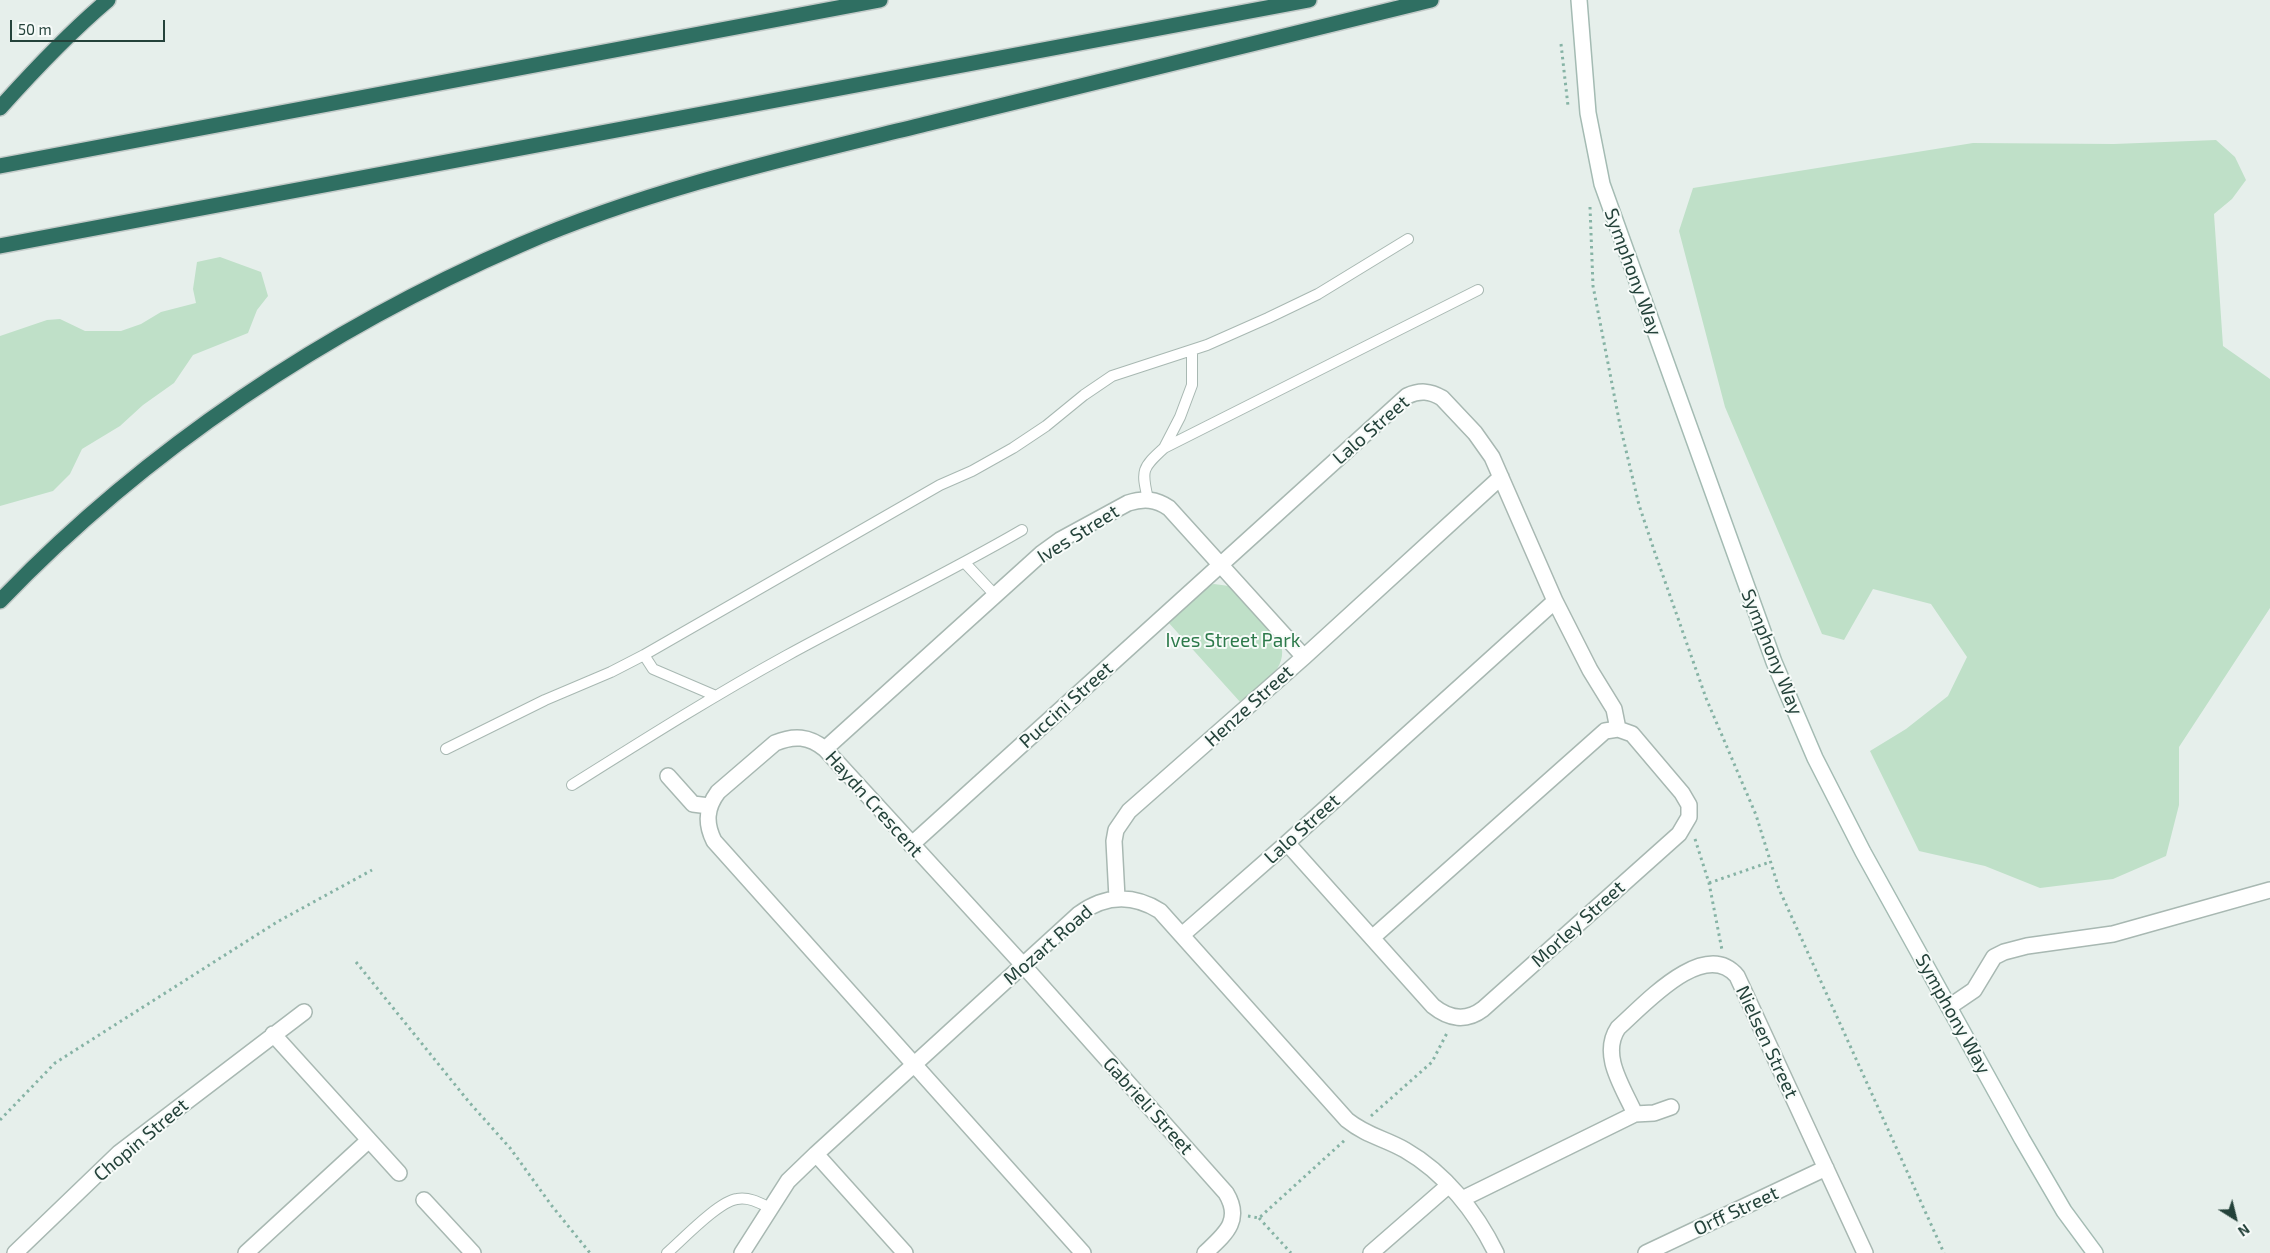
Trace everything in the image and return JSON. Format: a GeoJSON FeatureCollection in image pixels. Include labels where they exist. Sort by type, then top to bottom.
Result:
{"type":"FeatureCollection","features":[{"type":"Feature","properties":{"kind":"highway"},"geometry":{"type":"LineString","coordinates":[[0,108],[80,24],[108,0]]}},
{"type":"Feature","properties":{"kind":"highway"},"geometry":{"type":"LineString","coordinates":[[0,166],[880,0]]}},
{"type":"Feature","properties":{"kind":"highway"},"geometry":{"type":"LineString","coordinates":[[0,246],[1309,0]]}},
{"type":"Feature","properties":{"kind":"highway"},"geometry":{"type":"LineString","coordinates":[[0,601],[31,569],[128,482],[181,441],[264,382],[353,327],[441,280],[523,243],[606,211],[781,160],[1431,0]]}},
{"type":"Feature","properties":{"kind":"street","name":"Symphony Way"},"geometry":{"type":"LineString","coordinates":[[1579,0],[1588,113],[1602,184],[1774,662],[1815,758],[1863,852],[2055,1195],[2095,1253]]}},
{"type":"Feature","properties":{"kind":"street","name":"Lalo Street"},"geometry":{"type":"LineString","coordinates":[[1220,564],[1401,401],[1414,393],[1429,392],[1442,398],[1474,433],[1492,457],[1555,600],[1590,670],[1614,709],[1618,728]]}},
{"type":"Feature","properties":{"kind":"street","name":"Henze Street"},"geometry":{"type":"LineString","coordinates":[[1117,898],[1114,841],[1116,830],[1125,817],[1501,477]]}},
{"type":"Feature","properties":{"kind":"street"},"geometry":{"type":"LineString","coordinates":[[1148,499],[1169,508],[1304,657]]}},
{"type":"Feature","properties":{"kind":"street","name":"Ives Street"},"geometry":{"type":"LineString","coordinates":[[825,749],[1042,553],[1060,540],[1128,503],[1148,499]]}},
{"type":"Feature","properties":{"kind":"street","name":"Puccini Street"},"geometry":{"type":"LineString","coordinates":[[911,845],[1220,564]]}},
{"type":"Feature","properties":{"kind":"street","name":"Lalo Street"},"geometry":{"type":"LineString","coordinates":[[1182,935],[1286,844],[1555,600]]}},
{"type":"Feature","properties":{"kind":"street"},"geometry":{"type":"LineString","coordinates":[[1372,938],[1599,735],[1611,729],[1625,730],[1637,739],[1682,793],[1689,805],[1689,817]]}},
{"type":"Feature","properties":{"kind":"street","name":"Haydn Crescent"},"geometry":{"type":"LineString","coordinates":[[709,806],[718,792],[775,743],[783,739],[800,737],[809,739],[825,749],[1023,966]]}},
{"type":"Feature","properties":{"kind":"street"},"geometry":{"type":"LineString","coordinates":[[668,776],[693,804],[709,806],[707,824],[714,841],[1083,1253]]}},
{"type":"Feature","properties":{"kind":"street","name":"Morley Street"},"geometry":{"type":"LineString","coordinates":[[1286,844],[1438,1010],[1456,1017],[1467,1017],[1476,1014],[1679,834],[1689,817]]}},
{"type":"Feature","properties":{"kind":"street"},"geometry":{"type":"LineString","coordinates":[[1949,1007],[1974,990],[1994,957],[2004,952],[2027,946],[2113,934],[2270,890]]}},
{"type":"Feature","properties":{"kind":"street","name":"Mozart Road"},"geometry":{"type":"LineString","coordinates":[[742,1253],[788,1181],[816,1154],[1088,908],[1097,903],[1117,898],[1139,901],[1150,905],[1160,912],[1347,1120],[1367,1134],[1394,1144],[1418,1158],[1449,1185],[1462,1199],[1487,1234],[1496,1253]]}},
{"type":"Feature","properties":{"kind":"street","name":"Nielsen Street"},"geometry":{"type":"LineString","coordinates":[[1635,1114],[1612,1060],[1610,1045],[1613,1036],[1618,1028],[1674,979],[1698,966],[1716,964],[1725,966],[1733,972],[1739,981],[1865,1253]]}},
{"type":"Feature","properties":{"kind":"street","name":"Gabrieli Street"},"geometry":{"type":"LineString","coordinates":[[1023,966],[1226,1193],[1232,1206],[1230,1228],[1205,1253]]}},
{"type":"Feature","properties":{"kind":"street","name":"Chopin Street"},"geometry":{"type":"LineString","coordinates":[[15,1253],[119,1153],[304,1012]]}},
{"type":"Feature","properties":{"kind":"street"},"geometry":{"type":"LineString","coordinates":[[273,1034],[400,1173]]}},
{"type":"Feature","properties":{"kind":"street"},"geometry":{"type":"LineString","coordinates":[[1462,1199],[1635,1114],[1654,1113],[1671,1107]]}},
{"type":"Feature","properties":{"kind":"street"},"geometry":{"type":"LineString","coordinates":[[246,1253],[369,1140]]}},
{"type":"Feature","properties":{"kind":"street"},"geometry":{"type":"LineString","coordinates":[[816,1154],[905,1253]]}},
{"type":"Feature","properties":{"kind":"street","name":"Orff Street"},"geometry":{"type":"LineString","coordinates":[[1646,1253],[1826,1168]]}},
{"type":"Feature","properties":{"kind":"street"},"geometry":{"type":"LineString","coordinates":[[1371,1253],[1449,1185]]}},
{"type":"Feature","properties":{"kind":"street"},"geometry":{"type":"LineString","coordinates":[[424,1200],[473,1253]]}},
{"type":"Feature","properties":{"kind":"lane"},"geometry":{"type":"LineString","coordinates":[[446,749],[545,700],[611,672],[644,655],[940,485],[972,471],[1013,448],[1046,426],[1084,395],[1112,376],[1192,350],[1268,318],[1318,294],[1408,238]]}},
{"type":"Feature","properties":{"kind":"lane"},"geometry":{"type":"LineString","coordinates":[[1148,499],[1143,480],[1147,464],[1164,448],[1478,290]]}},
{"type":"Feature","properties":{"kind":"lane"},"geometry":{"type":"LineString","coordinates":[[1164,448],[1180,417],[1192,385],[1192,350]]}},
{"type":"Feature","properties":{"kind":"lane"},"geometry":{"type":"LineString","coordinates":[[572,785],[716,696],[785,656],[965,563],[1022,530]]}},
{"type":"Feature","properties":{"kind":"lane"},"geometry":{"type":"LineString","coordinates":[[965,563],[995,595]]}},
{"type":"Feature","properties":{"kind":"lane"},"geometry":{"type":"LineString","coordinates":[[644,655],[653,669],[716,696]]}},
{"type":"Feature","properties":{"kind":"lane"},"geometry":{"type":"LineString","coordinates":[[667,1253],[722,1205],[736,1199],[752,1200],[770,1208]]}},
{"type":"Feature","properties":{"kind":"path"},"geometry":{"type":"LineString","coordinates":[[1590,214],[1593,286],[1620,425],[1639,505],[1706,698],[1756,815],[1779,889],[1944,1253]]}},
{"type":"Feature","properties":{"kind":"path"},"geometry":{"type":"LineString","coordinates":[[1689,817],[1709,883],[1725,966]]}},
{"type":"Feature","properties":{"kind":"path"},"geometry":{"type":"LineString","coordinates":[[1709,883],[1770,862]]}},
{"type":"Feature","properties":{"kind":"path"},"geometry":{"type":"LineString","coordinates":[[0,1120],[55,1063],[277,922],[372,870]]}},
{"type":"Feature","properties":{"kind":"path"},"geometry":{"type":"LineString","coordinates":[[356,962],[469,1102],[510,1148],[552,1206],[590,1253]]}},
{"type":"Feature","properties":{"kind":"path"},"geometry":{"type":"LineString","coordinates":[[1259,1218],[1291,1253]]}},
{"type":"Feature","properties":{"kind":"green space"},"geometry":{"type":"Polygon","coordinates":[[[2216,140],[2235,157],[2246,180],[2232,199],[2214,214],[2223,346],[2270,379],[2270,608],[2179,747],[2179,805],[2166,856],[2113,879],[2040,888],[1985,866],[1919,851],[1870,751],[1906,729],[1948,696],[1967,657],[1931,604],[1873,589],[1844,640],[1822,634],[1725,407],[1679,231],[1693,188],[1973,143],[2114,144],[2216,140]]]}},
{"type":"Feature","properties":{"kind":"green space"},"geometry":{"type":"Polygon","coordinates":[[[220,257],[261,272],[268,296],[257,310],[248,333],[193,355],[174,383],[143,405],[120,426],[82,449],[70,474],[53,491],[0,506],[0,336],[47,320],[60,319],[85,331],[121,331],[141,324],[161,312],[196,303],[193,289],[197,262],[220,257]]]}},
{"type":"Feature","properties":{"kind":"green space","name":"Ives Street Park"},"geometry":{"type":"Polygon","coordinates":[[[1214,584],[1229,586],[1235,591],[1280,642],[1281,661],[1277,669],[1264,684],[1241,703],[1168,622],[1207,586],[1214,584]]]}}]}
